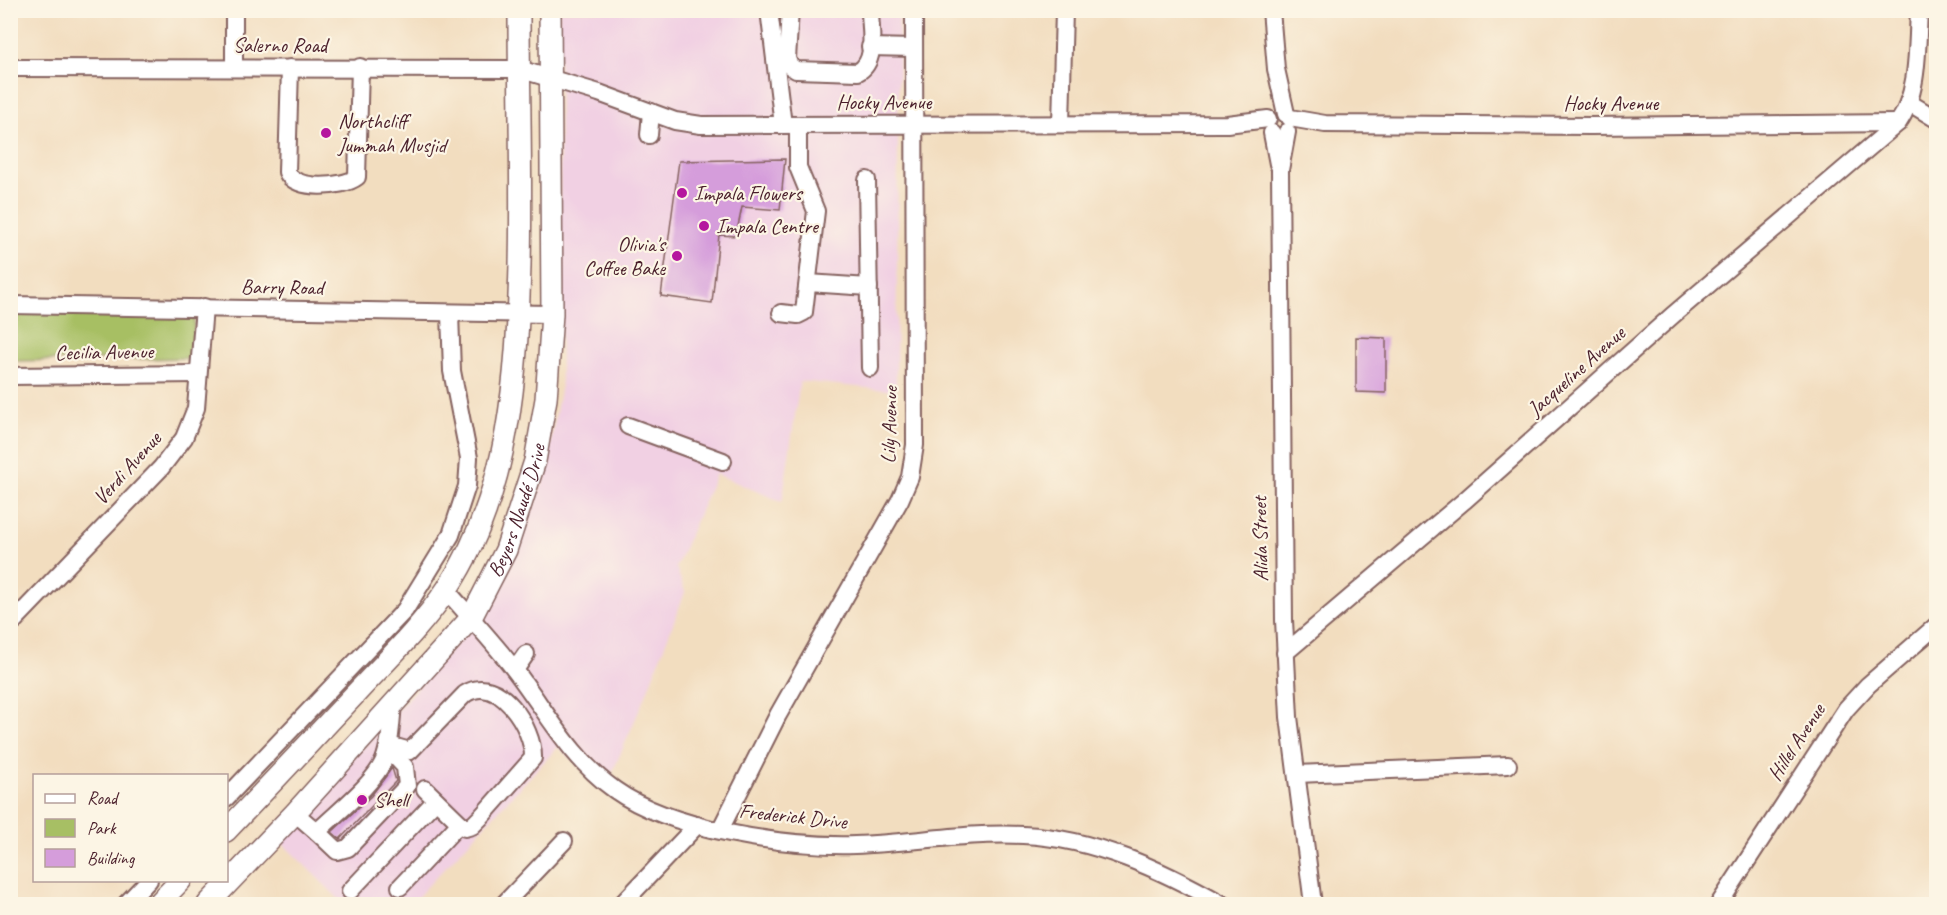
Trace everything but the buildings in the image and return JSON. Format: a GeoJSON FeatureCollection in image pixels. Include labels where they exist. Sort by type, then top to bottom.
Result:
{"type":"FeatureCollection","features":[{"type":"Feature","properties":{"kind":"main road","name":"Beyers Naudé Drive"},"geometry":{"type":"LineString","coordinates":[[228,829],[414,632],[446,590],[466,556],[484,515],[499,468],[514,391],[519,314],[521,212],[519,10]]}},
{"type":"Feature","properties":{"kind":"main road","name":"Beyers Naudé Drive"},"geometry":{"type":"LineString","coordinates":[[208,904],[295,813],[471,618],[506,550],[535,461],[546,399],[552,314],[550,10]]}},
{"type":"Feature","properties":{"kind":"main road"},"geometry":{"type":"LineString","coordinates":[[158,904],[179,882]]}},
{"type":"Feature","properties":{"kind":"street"},"geometry":{"type":"LineString","coordinates":[[234,10],[234,68]]}},
{"type":"Feature","properties":{"kind":"street"},"geometry":{"type":"LineString","coordinates":[[768,10],[798,167],[816,211],[802,315],[781,313]]}},
{"type":"Feature","properties":{"kind":"street"},"geometry":{"type":"LineString","coordinates":[[790,10],[787,59],[790,66],[796,70],[858,72],[866,68],[871,59],[870,10]]}},
{"type":"Feature","properties":{"kind":"street","name":"Lily Avenue"},"geometry":{"type":"LineString","coordinates":[[720,830],[767,736],[900,500],[910,477],[915,445],[914,10]]}},
{"type":"Feature","properties":{"kind":"street"},"geometry":{"type":"LineString","coordinates":[[1061,124],[1064,10]]}},
{"type":"Feature","properties":{"kind":"street","name":"Alida Street"},"geometry":{"type":"LineString","coordinates":[[1271,10],[1276,69],[1272,76],[1279,123],[1281,170],[1285,653],[1289,717],[1313,904]]}},
{"type":"Feature","properties":{"kind":"street"},"geometry":{"type":"LineString","coordinates":[[1898,123],[1908,102],[1919,10]]}},
{"type":"Feature","properties":{"kind":"street"},"geometry":{"type":"LineString","coordinates":[[870,47],[914,48]]}},
{"type":"Feature","properties":{"kind":"street"},"geometry":{"type":"LineString","coordinates":[[290,68],[287,172],[289,178],[295,183],[341,186],[357,177],[360,67]]}},
{"type":"Feature","properties":{"kind":"street","name":"Salerno Road"},"geometry":{"type":"LineString","coordinates":[[10,68],[519,69],[549,77]]}},
{"type":"Feature","properties":{"kind":"street","name":"Hocky Avenue"},"geometry":{"type":"LineString","coordinates":[[549,77],[688,124],[1279,123],[1602,126],[1898,123]]}},
{"type":"Feature","properties":{"kind":"street"},"geometry":{"type":"LineString","coordinates":[[1908,102],[1936,118]]}},
{"type":"Feature","properties":{"kind":"street"},"geometry":{"type":"LineString","coordinates":[[649,135],[651,112]]}},
{"type":"Feature","properties":{"kind":"street","name":"Jacqueline Avenue"},"geometry":{"type":"LineString","coordinates":[[1285,653],[1464,501],[1673,315],[1898,123]]}},
{"type":"Feature","properties":{"kind":"street"},"geometry":{"type":"LineString","coordinates":[[867,180],[870,368]]}},
{"type":"Feature","properties":{"kind":"street"},"geometry":{"type":"LineString","coordinates":[[808,283],[869,287]]}},
{"type":"Feature","properties":{"kind":"street","name":"Barry Road"},"geometry":{"type":"LineString","coordinates":[[10,305],[552,314]]}},
{"type":"Feature","properties":{"kind":"street","name":"Verdi Avenue"},"geometry":{"type":"LineString","coordinates":[[10,625],[161,468],[184,438],[196,408],[204,308]]}},
{"type":"Feature","properties":{"kind":"street"},"geometry":{"type":"LineString","coordinates":[[228,796],[405,610],[452,535],[467,486],[469,458],[452,371],[450,313]]}},
{"type":"Feature","properties":{"kind":"street","name":"Cecilia Avenue"},"geometry":{"type":"LineString","coordinates":[[10,376],[198,374]]}},
{"type":"Feature","properties":{"kind":"street"},"geometry":{"type":"LineString","coordinates":[[628,426],[723,461]]}},
{"type":"Feature","properties":{"kind":"street","name":"Frederick Drive"},"geometry":{"type":"LineString","coordinates":[[446,590],[515,670],[561,737],[596,776],[636,803],[657,813],[720,830],[766,838],[836,845],[984,834],[1068,841],[1153,867],[1222,904]]}},
{"type":"Feature","properties":{"kind":"street","name":"Hillel Avenue"},"geometry":{"type":"LineString","coordinates":[[1719,904],[1846,709],[1875,679],[1936,626]]}},
{"type":"Feature","properties":{"kind":"street"},"geometry":{"type":"LineString","coordinates":[[515,670],[526,654]]}},
{"type":"Feature","properties":{"kind":"street"},"geometry":{"type":"LineString","coordinates":[[350,891],[431,795],[465,828],[472,826],[533,758],[533,751],[522,721],[505,699],[482,687],[465,694],[410,752],[388,747]]}},
{"type":"Feature","properties":{"kind":"street"},"geometry":{"type":"LineString","coordinates":[[317,832],[377,771],[388,747],[393,704]]}},
{"type":"Feature","properties":{"kind":"street"},"geometry":{"type":"LineString","coordinates":[[295,813],[337,851],[348,848],[407,786],[405,767],[388,747]]}},
{"type":"Feature","properties":{"kind":"street"},"geometry":{"type":"LineString","coordinates":[[1297,774],[1508,765]]}},
{"type":"Feature","properties":{"kind":"street"},"geometry":{"type":"LineString","coordinates":[[400,887],[460,823]]}},
{"type":"Feature","properties":{"kind":"street"},"geometry":{"type":"LineString","coordinates":[[622,904],[697,825]]}},
{"type":"Feature","properties":{"kind":"street"},"geometry":{"type":"LineString","coordinates":[[504,904],[564,841]]}},
{"type":"Feature","properties":{"kind":"street"},"geometry":{"type":"LineString","coordinates":[[126,904],[147,882]]}},
{"type":"Feature","properties":{"kind":"shaded area"},"geometry":{"type":"Polygon","coordinates":[[[559,11],[899,11],[896,391],[800,381],[782,502],[716,474],[676,567],[685,592],[645,697],[606,787],[558,747],[411,904],[344,904],[279,840],[484,614],[523,534],[544,480],[561,385],[559,11]]]}},
{"type":"Feature","properties":{"kind":"green space"},"geometry":{"type":"Polygon","coordinates":[[[10,302],[195,306],[192,358],[11,361],[10,302]]]}},
{"type":"Feature","properties":{"kind":"place","name":"Northcliff Jummah Musjid"},"geometry":{"type":"Point","coordinates":[326,133]}},
{"type":"Feature","properties":{"kind":"place","name":"Impala Flowers"},"geometry":{"type":"Point","coordinates":[682,193]}},
{"type":"Feature","properties":{"kind":"place","name":"Impala Centre"},"geometry":{"type":"Point","coordinates":[704,226]}},
{"type":"Feature","properties":{"kind":"place","name":"Olivia's Coffee Bake"},"geometry":{"type":"Point","coordinates":[677,256]}},
{"type":"Feature","properties":{"kind":"place","name":"Shell"},"geometry":{"type":"Point","coordinates":[362,800]}}]}
